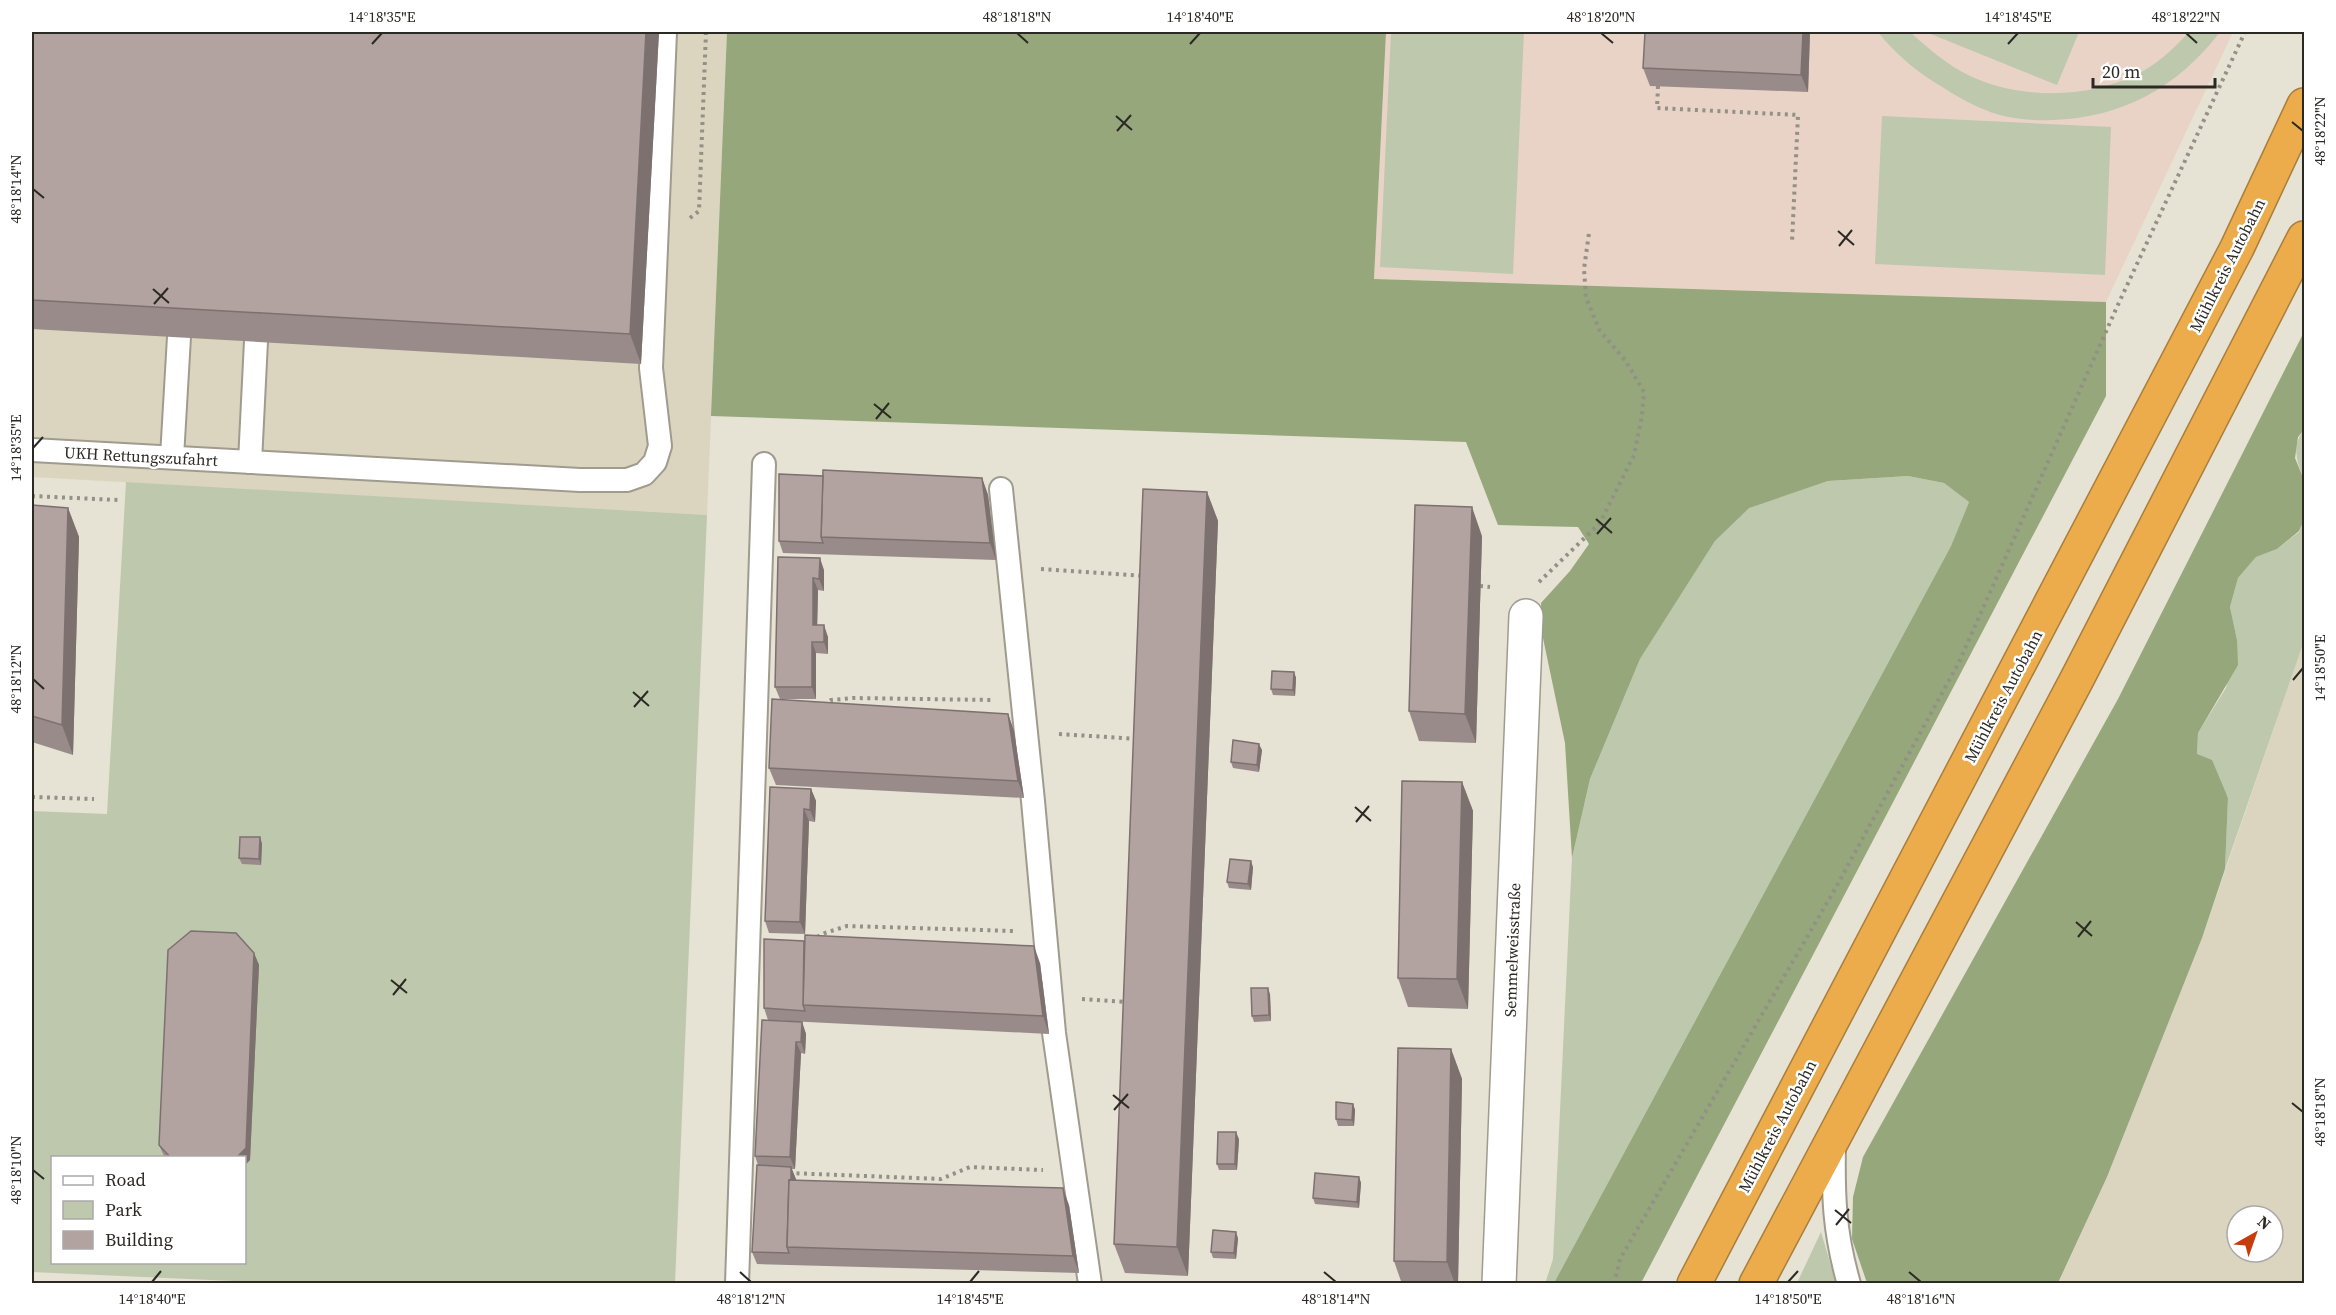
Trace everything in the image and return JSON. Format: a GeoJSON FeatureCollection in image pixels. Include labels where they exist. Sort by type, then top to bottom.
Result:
{"type":"FeatureCollection","features":[{"type":"Feature","properties":{"kind":"highway","name":"Mühlkreis Autobahn"},"geometry":{"type":"LineString","coordinates":[[1694,1284],[2232,259],[2304,105]]}},
{"type":"Feature","properties":{"kind":"highway"},"geometry":{"type":"LineString","coordinates":[[1756,1284],[2082,668],[2304,238]]}},
{"type":"Feature","properties":{"kind":"street","name":"Semmelweisstraße"},"geometry":{"type":"LineString","coordinates":[[1499,1284],[1526,616]]}},
{"type":"Feature","properties":{"kind":"lane"},"geometry":{"type":"LineString","coordinates":[[655,241],[665,32]]}},
{"type":"Feature","properties":{"kind":"lane","name":"UKH Rettungszufahrt"},"geometry":{"type":"LineString","coordinates":[[32,450],[580,480],[627,480],[644,474],[655,462],[660,446],[651,368],[655,241]]}},
{"type":"Feature","properties":{"kind":"lane"},"geometry":{"type":"LineString","coordinates":[[172,457],[179,337]]}},
{"type":"Feature","properties":{"kind":"lane"},"geometry":{"type":"LineString","coordinates":[[250,462],[256,341]]}},
{"type":"Feature","properties":{"kind":"lane"},"geometry":{"type":"LineString","coordinates":[[736,1284],[764,464]]}},
{"type":"Feature","properties":{"kind":"lane"},"geometry":{"type":"LineString","coordinates":[[1001,489],[1053,1034],[1090,1284]]}},
{"type":"Feature","properties":{"kind":"lane"},"geometry":{"type":"LineString","coordinates":[[1834,1136],[1833,1200],[1836,1228],[1849,1284]]}},
{"type":"Feature","properties":{"kind":"path"},"geometry":{"type":"LineString","coordinates":[[655,241],[699,211],[706,32]]}},
{"type":"Feature","properties":{"kind":"path"},"geometry":{"type":"LineString","coordinates":[[1614,1284],[1620,1259],[1835,889],[1959,662],[2116,309],[2245,32]]}},
{"type":"Feature","properties":{"kind":"path"},"geometry":{"type":"LineString","coordinates":[[1658,86],[1658,108],[1798,115],[1792,242]]}},
{"type":"Feature","properties":{"kind":"path"},"geometry":{"type":"LineString","coordinates":[[1526,616],[1529,600],[1540,580],[1600,523],[1634,455],[1642,416],[1644,392],[1625,360],[1600,331],[1586,298],[1584,269],[1589,233]]}},
{"type":"Feature","properties":{"kind":"path"},"geometry":{"type":"LineString","coordinates":[[32,496],[118,500]]}},
{"type":"Feature","properties":{"kind":"path"},"geometry":{"type":"LineString","coordinates":[[1008,567],[1152,576]]}},
{"type":"Feature","properties":{"kind":"path"},"geometry":{"type":"LineString","coordinates":[[1480,586],[1490,587]]}},
{"type":"Feature","properties":{"kind":"path"},"geometry":{"type":"LineString","coordinates":[[819,708],[831,700],[853,698],[1023,701]]}},
{"type":"Feature","properties":{"kind":"path"},"geometry":{"type":"LineString","coordinates":[[1025,732],[1145,740]]}},
{"type":"Feature","properties":{"kind":"path"},"geometry":{"type":"LineString","coordinates":[[32,797],[94,799]]}},
{"type":"Feature","properties":{"kind":"path"},"geometry":{"type":"LineString","coordinates":[[810,941],[825,933],[848,926],[1045,932]]}},
{"type":"Feature","properties":{"kind":"path"},"geometry":{"type":"LineString","coordinates":[[1050,996],[1135,1002]]}},
{"type":"Feature","properties":{"kind":"path"},"geometry":{"type":"LineString","coordinates":[[740,1171],[941,1179],[970,1167],[1073,1171]]}},
{"type":"Feature","properties":{"kind":"shaded area"},"geometry":{"type":"Polygon","coordinates":[[[32,32],[727,32],[707,515],[32,477],[32,32]]]}},
{"type":"Feature","properties":{"kind":"shaded area"},"geometry":{"type":"Polygon","coordinates":[[[1386,32],[2233,32],[2106,302],[1374,279],[1386,32]]]}},
{"type":"Feature","properties":{"kind":"shaded area"},"geometry":{"type":"Polygon","coordinates":[[[2304,641],[2304,1283],[2058,1284],[2107,1177],[2202,938],[2304,641]]]}},
{"type":"Feature","properties":{"kind":"green space"},"geometry":{"type":"Polygon","coordinates":[[[727,32],[1386,32],[1374,279],[2106,302],[2106,396],[1641,1283],[1554,1283],[1951,546],[1969,502],[1944,483],[1908,476],[1828,481],[1749,508],[1715,541],[1640,659],[1590,779],[1572,858],[1565,743],[1543,638],[1541,603],[1570,571],[1589,544],[1578,527],[1498,525],[1466,442],[711,416],[727,32]]]}},
{"type":"Feature","properties":{"kind":"green space"},"geometry":{"type":"Polygon","coordinates":[[[1391,32],[1524,32],[1513,274],[1380,267],[1391,32]]]}},
{"type":"Feature","properties":{"kind":"green space"},"geometry":{"type":"Polygon","coordinates":[[[1878,32],[1910,32],[1952,66],[1989,83],[2011,89],[2057,93],[2103,87],[2125,80],[2157,62],[2189,32],[2220,32],[2186,69],[2146,96],[2102,113],[2078,118],[2045,120],[2000,115],[1968,102],[1916,70],[1878,32]]]}},
{"type":"Feature","properties":{"kind":"green space"},"geometry":{"type":"Polygon","coordinates":[[[1926,32],[2079,32],[2057,85],[1926,32]]]}},
{"type":"Feature","properties":{"kind":"green space"},"geometry":{"type":"Polygon","coordinates":[[[1882,116],[2111,127],[2105,275],[1875,264],[1882,116]]]}},
{"type":"Feature","properties":{"kind":"green space"},"geometry":{"type":"Polygon","coordinates":[[[2304,332],[2304,430],[2298,437],[2295,458],[2304,480],[2304,520],[2299,531],[2277,549],[2256,557],[2238,578],[2230,607],[2237,640],[2238,665],[2198,733],[2197,754],[2212,760],[2228,798],[2225,869],[2202,938],[2107,1177],[2058,1283],[1867,1283],[1852,1239],[1853,1197],[1863,1157],[2118,699],[2304,332]]]}},
{"type":"Feature","properties":{"kind":"green space"},"geometry":{"type":"Polygon","coordinates":[[[2304,430],[2304,480],[2297,460],[2296,448],[2304,430]]]}},
{"type":"Feature","properties":{"kind":"green space"},"geometry":{"type":"Polygon","coordinates":[[[1908,476],[1944,483],[1969,502],[1951,546],[1554,1283],[1545,1284],[1553,1259],[1572,858],[1590,779],[1640,659],[1715,541],[1749,507],[1828,481],[1908,476]]]}},
{"type":"Feature","properties":{"kind":"green space"},"geometry":{"type":"Polygon","coordinates":[[[126,482],[707,515],[675,1283],[302,1284],[32,1272],[32,811],[107,814],[126,482]]]}},
{"type":"Feature","properties":{"kind":"green space"},"geometry":{"type":"Polygon","coordinates":[[[2304,520],[2304,641],[2225,869],[2228,797],[2197,754],[2198,733],[2226,688],[2237,640],[2230,607],[2238,578],[2256,557],[2277,549],[2299,532],[2304,520]]]}},
{"type":"Feature","properties":{"kind":"green space"},"geometry":{"type":"Polygon","coordinates":[[[1821,1232],[1836,1283],[1797,1283],[1821,1232]]]}},
{"type":"Feature","properties":{"kind":"building"},"geometry":{"type":"Polygon","coordinates":[[[32,32],[646,32],[630,334],[32,300],[32,32]]]}},
{"type":"Feature","properties":{"kind":"building"},"geometry":{"type":"Polygon","coordinates":[[[1645,32],[1803,32],[1801,75],[1643,68],[1645,32]]]}},
{"type":"Feature","properties":{"kind":"building"},"geometry":{"type":"Polygon","coordinates":[[[823,470],[982,478],[990,543],[821,537],[823,470]]]}},
{"type":"Feature","properties":{"kind":"building"},"geometry":{"type":"Polygon","coordinates":[[[779,474],[823,476],[821,537],[823,543],[779,541],[779,474]]]}},
{"type":"Feature","properties":{"kind":"building"},"geometry":{"type":"Polygon","coordinates":[[[1143,489],[1207,492],[1177,1247],[1114,1244],[1143,489]]]}},
{"type":"Feature","properties":{"kind":"building"},"geometry":{"type":"Polygon","coordinates":[[[32,505],[68,508],[62,725],[32,716],[32,505]]]}},
{"type":"Feature","properties":{"kind":"building"},"geometry":{"type":"Polygon","coordinates":[[[1415,505],[1472,507],[1465,714],[1409,711],[1415,505]]]}},
{"type":"Feature","properties":{"kind":"building"},"geometry":{"type":"Polygon","coordinates":[[[778,557],[820,558],[819,579],[813,578],[813,625],[824,625],[824,642],[812,642],[812,687],[775,687],[778,557]]]}},
{"type":"Feature","properties":{"kind":"building"},"geometry":{"type":"Polygon","coordinates":[[[1272,671],[1294,672],[1293,690],[1271,689],[1272,671]]]}},
{"type":"Feature","properties":{"kind":"building"},"geometry":{"type":"Polygon","coordinates":[[[772,699],[1008,714],[1018,781],[769,768],[772,699]]]}},
{"type":"Feature","properties":{"kind":"building"},"geometry":{"type":"Polygon","coordinates":[[[1233,740],[1259,744],[1257,765],[1231,762],[1233,740]]]}},
{"type":"Feature","properties":{"kind":"building"},"geometry":{"type":"Polygon","coordinates":[[[1402,781],[1462,782],[1457,979],[1398,978],[1402,781]]]}},
{"type":"Feature","properties":{"kind":"building"},"geometry":{"type":"Polygon","coordinates":[[[770,787],[811,789],[810,810],[804,809],[800,922],[765,921],[770,787]]]}},
{"type":"Feature","properties":{"kind":"building"},"geometry":{"type":"Polygon","coordinates":[[[240,837],[260,837],[259,859],[239,858],[240,837]]]}},
{"type":"Feature","properties":{"kind":"building"},"geometry":{"type":"Polygon","coordinates":[[[1230,859],[1251,861],[1248,884],[1227,882],[1230,859]]]}},
{"type":"Feature","properties":{"kind":"building"},"geometry":{"type":"Polygon","coordinates":[[[191,931],[236,933],[254,953],[246,1148],[238,1156],[169,1156],[159,1145],[168,950],[191,931]]]}},
{"type":"Feature","properties":{"kind":"building"},"geometry":{"type":"Polygon","coordinates":[[[805,935],[1034,946],[1043,1016],[803,1005],[805,935]]]}},
{"type":"Feature","properties":{"kind":"building"},"geometry":{"type":"Polygon","coordinates":[[[764,939],[804,941],[803,1005],[805,1011],[764,1008],[764,939]]]}},
{"type":"Feature","properties":{"kind":"building"},"geometry":{"type":"Polygon","coordinates":[[[1251,988],[1268,988],[1269,1015],[1252,1016],[1251,988]]]}},
{"type":"Feature","properties":{"kind":"building"},"geometry":{"type":"Polygon","coordinates":[[[762,1020],[802,1022],[801,1042],[796,1042],[790,1157],[755,1156],[762,1020]]]}},
{"type":"Feature","properties":{"kind":"building"},"geometry":{"type":"Polygon","coordinates":[[[1398,1048],[1451,1049],[1447,1262],[1394,1261],[1398,1048]]]}},
{"type":"Feature","properties":{"kind":"building"},"geometry":{"type":"Polygon","coordinates":[[[1336,1102],[1353,1104],[1352,1120],[1336,1119],[1336,1102]]]}},
{"type":"Feature","properties":{"kind":"building"},"geometry":{"type":"Polygon","coordinates":[[[1218,1132],[1236,1132],[1235,1164],[1217,1164],[1218,1132]]]}},
{"type":"Feature","properties":{"kind":"building"},"geometry":{"type":"Polygon","coordinates":[[[757,1165],[791,1167],[787,1247],[789,1253],[752,1252],[757,1165]]]}},
{"type":"Feature","properties":{"kind":"building"},"geometry":{"type":"Polygon","coordinates":[[[1315,1173],[1359,1177],[1357,1202],[1313,1198],[1315,1173]]]}},
{"type":"Feature","properties":{"kind":"building"},"geometry":{"type":"Polygon","coordinates":[[[789,1180],[1063,1188],[1073,1256],[787,1247],[789,1180]]]}},
{"type":"Feature","properties":{"kind":"building"},"geometry":{"type":"Polygon","coordinates":[[[1213,1230],[1236,1232],[1234,1253],[1211,1252],[1213,1230]]]}}]}
